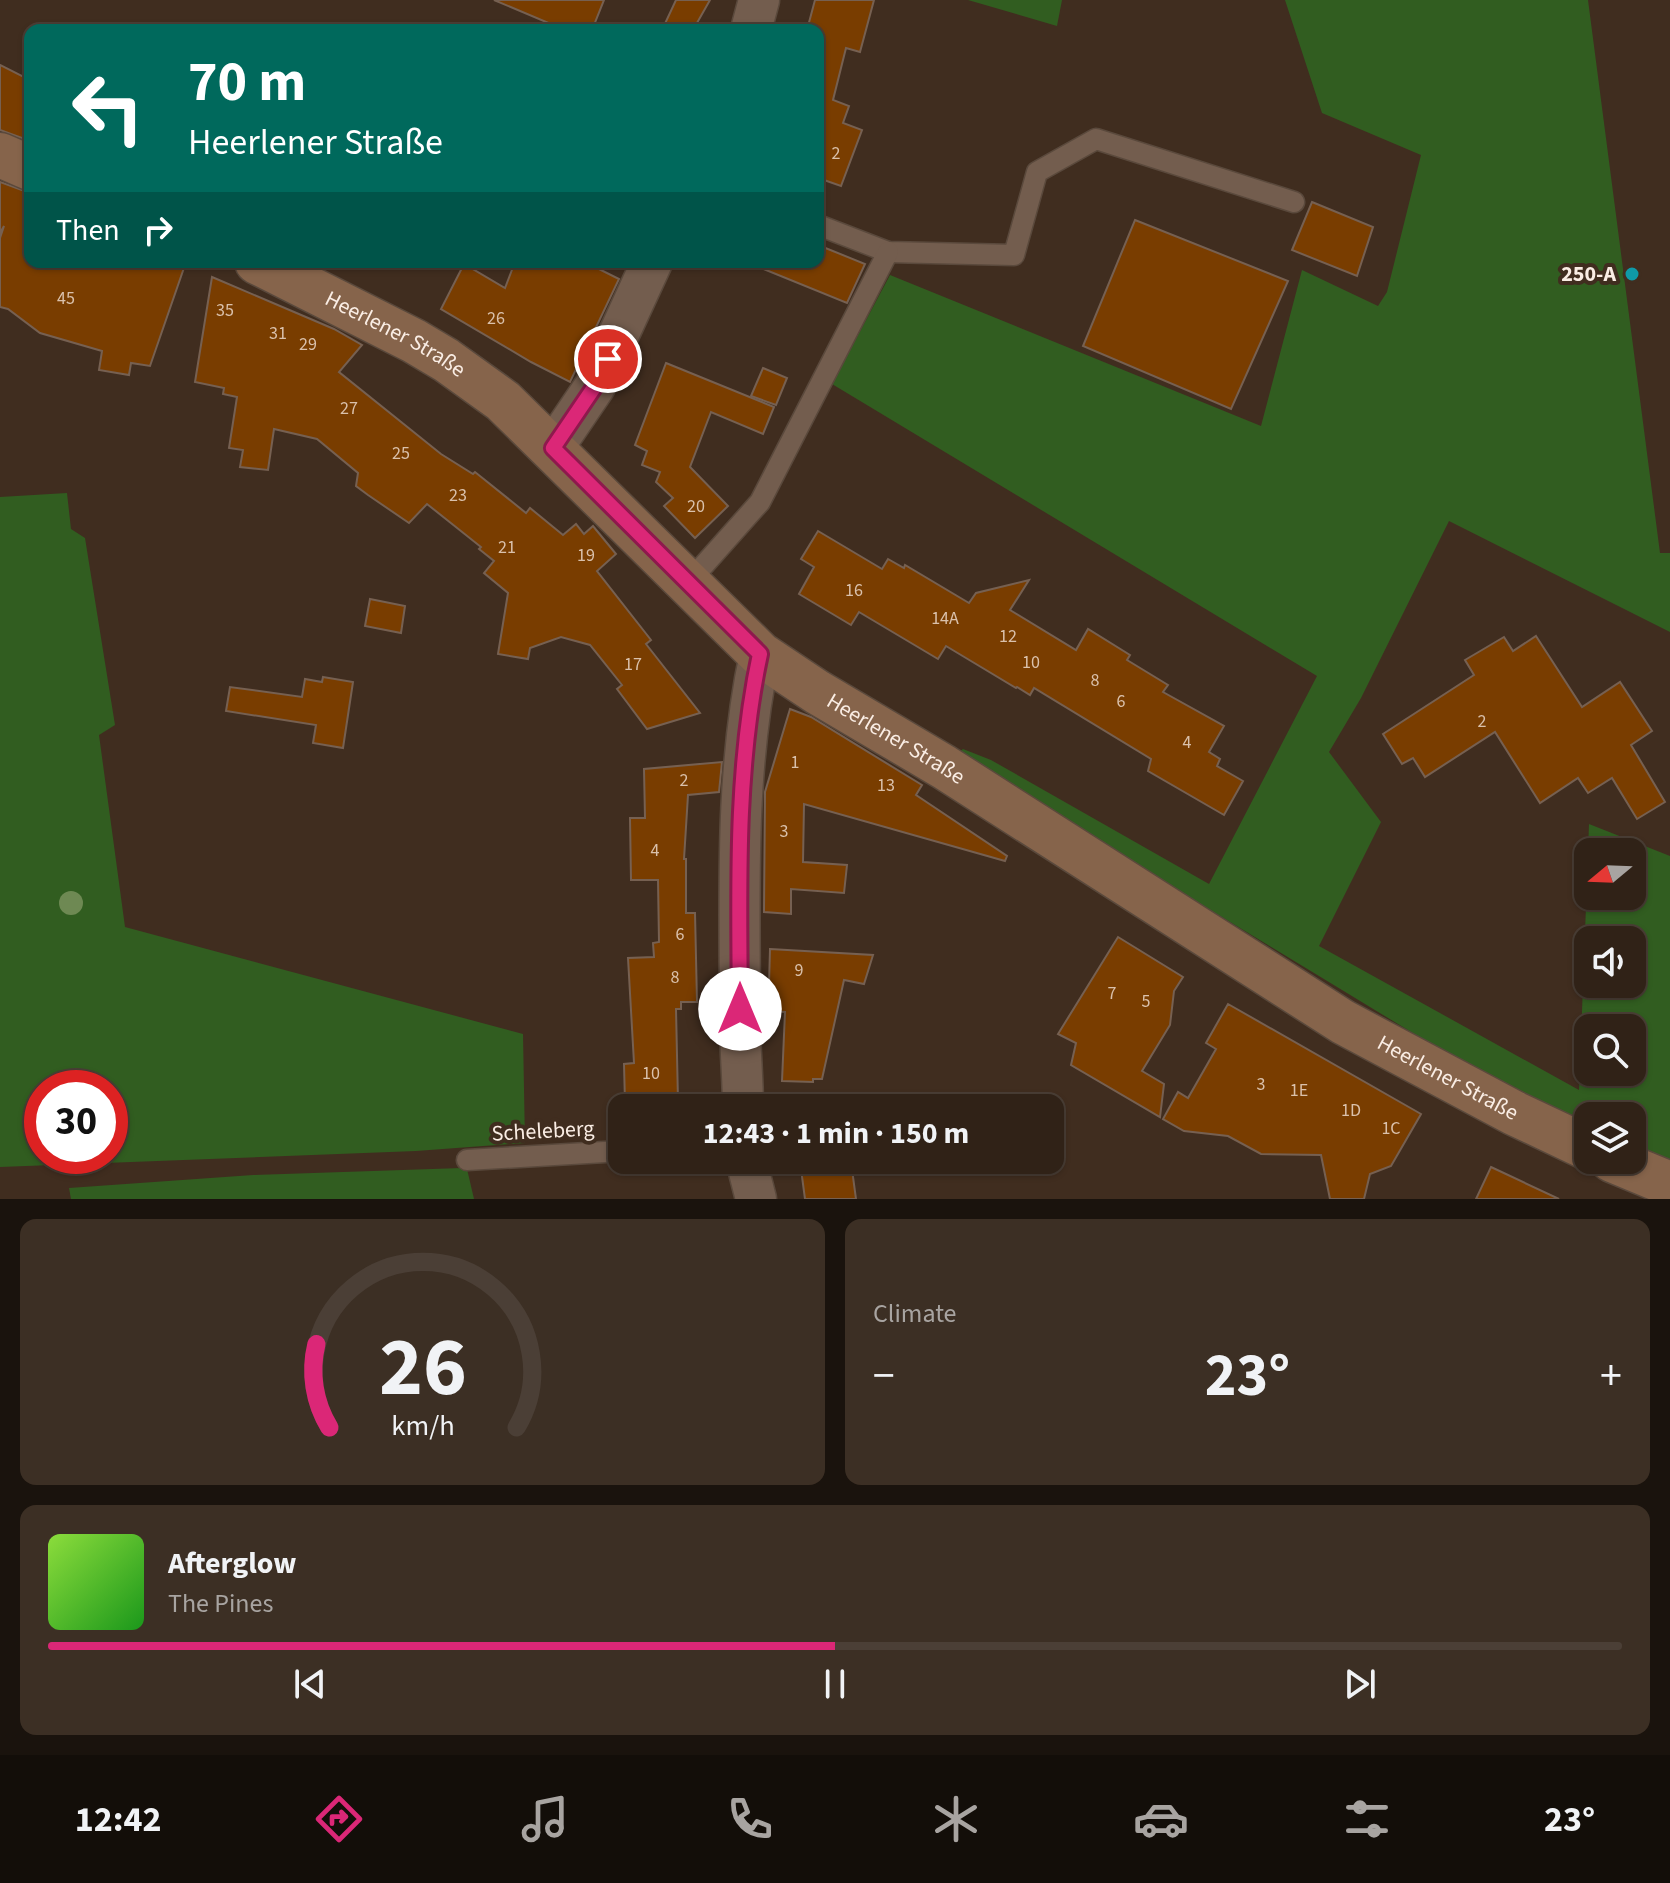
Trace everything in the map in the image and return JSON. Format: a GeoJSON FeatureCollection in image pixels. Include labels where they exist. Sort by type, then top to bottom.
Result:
{"type":"FeatureCollection","features":[{"type":"Feature","properties":{"kind":"main road"},"geometry":{"type":"LineString","coordinates":[[0,155],[24,165]]}},
{"type":"Feature","properties":{"kind":"main road","name":"Heerlener Straße"},"geometry":{"type":"LineString","coordinates":[[269,268],[371,318],[446,360],[503,401],[760,654],[817,692],[944,767],[1343,1022],[1574,1141]]}},
{"type":"Feature","properties":{"kind":"main road"},"geometry":{"type":"LineString","coordinates":[[1646,1174],[1670,1184]]}},
{"type":"Feature","properties":{"kind":"street"},"geometry":{"type":"LineString","coordinates":[[753,24],[759,0]]}},
{"type":"Feature","properties":{"kind":"street"},"geometry":{"type":"LineString","coordinates":[[553,448],[595,386],[649,268]]}},
{"type":"Feature","properties":{"kind":"street"},"geometry":{"type":"LineString","coordinates":[[743,1094],[742,783],[750,703],[760,654]]}},
{"type":"Feature","properties":{"kind":"street"},"geometry":{"type":"LineString","coordinates":[[750,1174],[756,1199]]}},
{"type":"Feature","properties":{"kind":"lane"},"geometry":{"type":"LineString","coordinates":[[824,227],[888,252],[1014,255],[1037,172],[1096,139],[1294,202]]}},
{"type":"Feature","properties":{"kind":"lane"},"geometry":{"type":"LineString","coordinates":[[687,584],[760,502],[888,252]]}},
{"type":"Feature","properties":{"kind":"lane","name":"Scheleberg"},"geometry":{"type":"LineString","coordinates":[[467,1160],[608,1152]]}},
{"type":"Feature","properties":{"kind":"green space"},"geometry":{"type":"Polygon","coordinates":[[[968,0],[1062,0],[1057,26],[968,0]]]}},
{"type":"Feature","properties":{"kind":"green space"},"geometry":{"type":"Polygon","coordinates":[[[1285,0],[1588,0],[1660,553],[1670,553],[1670,632],[1449,521],[1361,698],[1329,752],[1381,822],[1319,946],[1579,1090],[1579,1086],[1646,1086],[1646,1014],[1582,1014],[1583,998],[1646,998],[1646,926],[1585,926],[1586,910],[1646,910],[1646,847],[1670,856],[1670,1164],[1646,1155],[1646,1102],[1574,1102],[1574,1125],[1505,1089],[955,755],[963,749],[991,760],[1209,884],[1317,676],[832,384],[890,275],[1261,426],[1302,270],[1378,306],[1387,292],[1421,155],[1322,113],[1285,0]]]}},
{"type":"Feature","properties":{"kind":"green space"},"geometry":{"type":"Polygon","coordinates":[[[67,493],[71,529],[85,538],[115,725],[99,735],[125,927],[523,1034],[525,1143],[416,1151],[128,1162],[128,1070],[24,1070],[24,1166],[0,1167],[0,497],[67,493]]]}},
{"type":"Feature","properties":{"kind":"green space"},"geometry":{"type":"Polygon","coordinates":[[[1589,824],[1624,838],[1588,838],[1589,824]]]}},
{"type":"Feature","properties":{"kind":"green space"},"geometry":{"type":"Polygon","coordinates":[[[467,1169],[474,1199],[71,1199],[69,1188],[253,1175],[467,1169]]]}},
{"type":"Feature","properties":{"kind":"building"},"geometry":{"type":"Polygon","coordinates":[[[494,0],[604,0],[594,24],[551,24],[494,0]]]}},
{"type":"Feature","properties":{"kind":"building"},"geometry":{"type":"Polygon","coordinates":[[[676,0],[710,0],[696,24],[665,24],[676,0]]]}},
{"type":"Feature","properties":{"kind":"building"},"geometry":{"type":"Polygon","coordinates":[[[815,0],[874,0],[860,52],[846,48],[833,100],[849,106],[843,123],[862,130],[841,186],[824,180],[824,24],[809,24],[815,0]]]}},
{"type":"Feature","properties":{"kind":"building"},"geometry":{"type":"Polygon","coordinates":[[[0,65],[24,77],[24,139],[0,130],[0,65]]]}},
{"type":"Feature","properties":{"kind":"building"},"geometry":{"type":"Polygon","coordinates":[[[0,182],[24,191],[24,268],[184,268],[150,366],[131,363],[129,375],[99,370],[102,351],[40,333],[8,309],[0,307],[0,238],[4,226],[0,233],[0,182]]]}},
{"type":"Feature","properties":{"kind":"building"},"geometry":{"type":"Polygon","coordinates":[[[1312,202],[1373,227],[1357,276],[1292,250],[1312,202]]]}},
{"type":"Feature","properties":{"kind":"building"},"geometry":{"type":"Polygon","coordinates":[[[1135,220],[1288,281],[1231,409],[1083,346],[1135,220]]]}},
{"type":"Feature","properties":{"kind":"building"},"geometry":{"type":"Polygon","coordinates":[[[824,247],[865,264],[847,303],[761,268],[824,268],[824,247]]]}},
{"type":"Feature","properties":{"kind":"building"},"geometry":{"type":"Polygon","coordinates":[[[462,268],[471,268],[505,288],[513,268],[597,268],[619,279],[570,382],[441,309],[462,268]]]}},
{"type":"Feature","properties":{"kind":"building"},"geometry":{"type":"Polygon","coordinates":[[[212,277],[334,329],[362,345],[339,372],[441,454],[473,474],[475,472],[526,513],[530,508],[563,535],[576,524],[584,534],[593,526],[616,554],[597,571],[651,640],[646,644],[700,713],[647,729],[617,689],[622,685],[590,645],[561,637],[530,648],[528,659],[498,654],[508,593],[484,573],[494,561],[427,504],[409,523],[368,495],[356,486],[358,473],[317,439],[274,429],[268,470],[240,467],[243,450],[229,448],[237,397],[223,394],[224,388],[195,382],[212,277]]]}},
{"type":"Feature","properties":{"kind":"building"},"geometry":{"type":"Polygon","coordinates":[[[666,363],[774,407],[763,434],[711,412],[690,467],[728,506],[695,538],[664,506],[673,498],[656,482],[660,472],[642,465],[647,451],[635,445],[666,363]]]}},
{"type":"Feature","properties":{"kind":"building"},"geometry":{"type":"Polygon","coordinates":[[[763,368],[787,378],[776,405],[751,396],[763,368]]]}},
{"type":"Feature","properties":{"kind":"building"},"geometry":{"type":"Polygon","coordinates":[[[818,531],[882,569],[888,559],[904,568],[905,565],[969,603],[976,593],[1029,580],[1010,610],[1076,650],[1088,629],[1130,655],[1127,660],[1168,685],[1163,692],[1224,726],[1209,752],[1220,759],[1217,766],[1243,781],[1224,815],[1148,771],[1151,759],[1034,688],[1030,695],[946,646],[938,659],[859,612],[851,625],[799,594],[814,567],[801,559],[818,531]]]}},
{"type":"Feature","properties":{"kind":"building"},"geometry":{"type":"Polygon","coordinates":[[[370,599],[405,606],[401,633],[365,626],[370,599]]]}},
{"type":"Feature","properties":{"kind":"building"},"geometry":{"type":"Polygon","coordinates":[[[1536,636],[1582,707],[1620,682],[1652,731],[1631,745],[1665,802],[1637,819],[1612,778],[1588,793],[1578,778],[1540,803],[1495,732],[1425,777],[1413,758],[1402,764],[1383,734],[1474,675],[1465,660],[1504,637],[1513,651],[1536,636]]]}},
{"type":"Feature","properties":{"kind":"building"},"geometry":{"type":"Polygon","coordinates":[[[323,677],[353,682],[343,748],[313,743],[316,725],[226,711],[230,687],[302,697],[305,679],[322,682],[323,677]]]}},
{"type":"Feature","properties":{"kind":"building"},"geometry":{"type":"Polygon","coordinates":[[[790,709],[811,717],[922,785],[916,795],[1007,856],[1005,861],[804,804],[803,862],[847,865],[844,893],[791,889],[791,914],[764,912],[765,792],[790,709]]]}},
{"type":"Feature","properties":{"kind":"building"},"geometry":{"type":"Polygon","coordinates":[[[722,762],[719,792],[688,795],[684,859],[686,913],[695,913],[697,1002],[681,1002],[681,1009],[676,1009],[678,1094],[625,1094],[624,1064],[634,1063],[628,958],[654,957],[653,943],[659,942],[658,880],[631,880],[630,818],[645,818],[644,769],[722,762]]]}},
{"type":"Feature","properties":{"kind":"building"},"geometry":{"type":"Polygon","coordinates":[[[1118,937],[1183,977],[1174,991],[1170,1025],[1142,1071],[1164,1084],[1160,1117],[1071,1065],[1076,1043],[1058,1034],[1118,937]]]}},
{"type":"Feature","properties":{"kind":"building"},"geometry":{"type":"Polygon","coordinates":[[[770,949],[873,955],[864,984],[844,980],[822,1079],[813,1079],[813,1082],[782,1081],[785,1012],[765,1011],[770,949]]]}},
{"type":"Feature","properties":{"kind":"building"},"geometry":{"type":"Polygon","coordinates":[[[1228,1004],[1421,1114],[1391,1166],[1370,1174],[1364,1199],[1330,1199],[1321,1155],[1261,1154],[1228,1136],[1184,1131],[1163,1119],[1178,1092],[1188,1098],[1216,1049],[1206,1043],[1228,1004]]]}},
{"type":"Feature","properties":{"kind":"building"},"geometry":{"type":"Polygon","coordinates":[[[1491,1167],[1559,1199],[1476,1199],[1491,1167]]]}},
{"type":"Feature","properties":{"kind":"building"},"geometry":{"type":"Polygon","coordinates":[[[802,1174],[853,1174],[856,1199],[805,1199],[802,1174]]]}},
{"type":"Feature","properties":{"kind":"place","name":"250-A"},"geometry":{"type":"Point","coordinates":[1632,274]}},
{"type":"Feature","properties":{"kind":"route"},"geometry":{"type":"LineString","coordinates":[[608,359],[595,386],[553,448],[760,654],[750,703],[742,783],[740,1009]]}}]}
